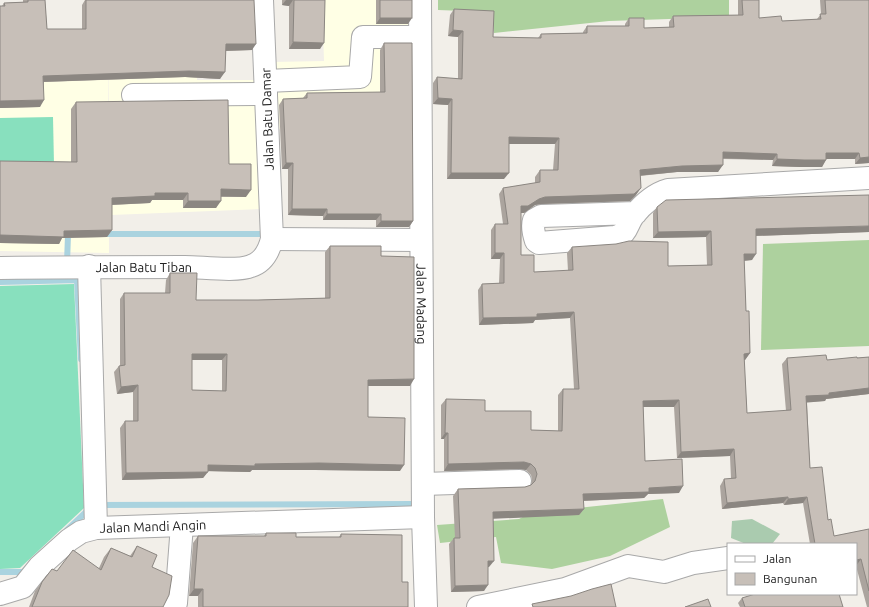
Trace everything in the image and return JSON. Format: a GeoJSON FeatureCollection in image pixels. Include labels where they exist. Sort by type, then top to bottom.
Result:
{"type":"FeatureCollection","features":[{"type":"Feature","properties":{"kind":"street","name":"Jalan Batu Damar"},"geometry":{"type":"LineString","coordinates":[[262,0],[272,239]]}},
{"type":"Feature","properties":{"kind":"street","name":"Jalan Madang"},"geometry":{"type":"LineString","coordinates":[[420,0],[423,517],[426,607]]}},
{"type":"Feature","properties":{"kind":"street"},"geometry":{"type":"LineString","coordinates":[[133,95],[266,87],[360,77],[363,37],[420,37]]}},
{"type":"Feature","properties":{"kind":"street"},"geometry":{"type":"LineString","coordinates":[[636,213],[650,199],[660,192],[668,190],[869,178]]}},
{"type":"Feature","properties":{"kind":"street"},"geometry":{"type":"LineString","coordinates":[[272,239],[421,240]]}},
{"type":"Feature","properties":{"kind":"street","name":"Jalan Batu Tiban"},"geometry":{"type":"LineString","coordinates":[[0,268],[89,266],[208,267],[233,269],[251,267],[261,262],[269,251],[272,239]]}},
{"type":"Feature","properties":{"kind":"street","name":"Jalan Mandi Angin"},"geometry":{"type":"LineString","coordinates":[[89,266],[96,528],[423,517]]}},
{"type":"Feature","properties":{"kind":"street"},"geometry":{"type":"LineString","coordinates":[[423,484],[520,481]]}},
{"type":"Feature","properties":{"kind":"street"},"geometry":{"type":"LineString","coordinates":[[174,607],[176,603],[182,525]]}},
{"type":"Feature","properties":{"kind":"street"},"geometry":{"type":"LineString","coordinates":[[0,594],[23,587],[38,567],[69,540],[81,532],[96,528]]}},
{"type":"Feature","properties":{"kind":"street"},"geometry":{"type":"LineString","coordinates":[[478,607],[565,589],[628,566],[664,572],[693,563],[727,558]]}},
{"type":"Feature","properties":{"kind":"shaded area"},"geometry":{"type":"Polygon","coordinates":[[[322,0],[414,0],[416,131],[273,129],[272,62],[324,61],[322,0]]]}},
{"type":"Feature","properties":{"kind":"shaded area"},"geometry":{"type":"Polygon","coordinates":[[[0,33],[196,41],[197,80],[257,80],[262,209],[111,215],[108,50],[109,253],[0,251],[0,33]]]}},
{"type":"Feature","properties":{"kind":"shaded area"},"geometry":{"type":"Polygon","coordinates":[[[752,519],[780,534],[773,543],[744,543],[731,538],[732,521],[752,519]]]}},
{"type":"Feature","properties":{"kind":"green space"},"geometry":{"type":"Polygon","coordinates":[[[438,0],[729,0],[729,17],[609,21],[494,33],[492,12],[438,10],[438,0]]]}},
{"type":"Feature","properties":{"kind":"green space"},"geometry":{"type":"Polygon","coordinates":[[[53,117],[54,165],[0,166],[0,118],[53,117]]]}},
{"type":"Feature","properties":{"kind":"green space"},"geometry":{"type":"Polygon","coordinates":[[[869,240],[869,346],[761,350],[763,244],[869,240]]]}},
{"type":"Feature","properties":{"kind":"green space"},"geometry":{"type":"Polygon","coordinates":[[[74,284],[84,508],[20,568],[0,569],[0,286],[74,284]]]}},
{"type":"Feature","properties":{"kind":"green space"},"geometry":{"type":"Polygon","coordinates":[[[663,499],[670,527],[610,556],[552,569],[501,563],[496,537],[440,543],[437,525],[519,519],[530,513],[663,499]]]}},
{"type":"Feature","properties":{"kind":"building"},"geometry":{"type":"Polygon","coordinates":[[[28,0],[45,0],[47,29],[86,29],[86,0],[254,0],[256,44],[226,44],[225,72],[189,71],[43,76],[44,100],[0,101],[0,6],[5,6],[4,3],[28,2],[28,0]]]}},
{"type":"Feature","properties":{"kind":"building"},"geometry":{"type":"Polygon","coordinates":[[[294,0],[325,0],[324,43],[293,42],[294,0]]]}},
{"type":"Feature","properties":{"kind":"building"},"geometry":{"type":"Polygon","coordinates":[[[380,0],[412,0],[412,18],[380,18],[380,0]]]}},
{"type":"Feature","properties":{"kind":"building"},"geometry":{"type":"Polygon","coordinates":[[[742,0],[759,0],[759,18],[781,16],[782,21],[821,19],[820,14],[826,14],[825,0],[869,0],[869,157],[860,158],[859,153],[826,153],[826,160],[804,160],[777,159],[777,154],[723,152],[723,165],[682,166],[640,170],[641,188],[634,194],[545,197],[528,206],[521,206],[521,255],[534,255],[534,272],[573,270],[572,247],[616,244],[629,241],[668,242],[668,266],[712,265],[711,231],[658,232],[657,207],[666,200],[869,195],[869,226],[756,229],[756,254],[744,254],[746,311],[749,311],[750,353],[744,354],[747,413],[791,410],[787,358],[826,355],[827,360],[869,357],[869,388],[829,393],[829,395],[806,396],[810,468],[822,467],[828,520],[831,519],[834,536],[869,529],[869,591],[861,559],[857,560],[857,543],[815,543],[807,497],[788,499],[788,497],[727,503],[724,479],[736,478],[734,449],[681,452],[679,400],[643,401],[645,461],[682,459],[683,486],[649,488],[649,492],[583,494],[584,509],[493,512],[494,561],[488,561],[488,585],[455,586],[454,538],[460,538],[458,489],[525,487],[531,485],[535,481],[537,474],[535,468],[531,464],[524,462],[448,464],[448,433],[445,433],[446,399],[485,400],[485,411],[531,411],[531,430],[562,431],[563,389],[579,389],[574,312],[537,314],[537,317],[483,318],[482,284],[504,283],[504,253],[495,253],[495,224],[508,224],[503,188],[540,182],[540,170],[558,170],[559,138],[509,137],[509,173],[451,173],[452,99],[438,98],[437,77],[462,79],[463,31],[453,30],[454,9],[494,11],[493,37],[541,38],[541,34],[587,33],[587,26],[629,26],[629,18],[644,18],[644,28],[674,27],[673,16],[743,15],[742,0]]]}},
{"type":"Feature","properties":{"kind":"building"},"geometry":{"type":"Polygon","coordinates":[[[384,43],[412,43],[413,221],[381,221],[381,214],[327,214],[327,209],[292,209],[293,163],[286,163],[283,99],[307,98],[307,93],[385,92],[384,43]]]}},
{"type":"Feature","properties":{"kind":"building"},"geometry":{"type":"Polygon","coordinates":[[[228,100],[229,164],[251,164],[251,190],[221,189],[221,201],[188,201],[188,193],[155,193],[155,196],[112,198],[112,230],[64,231],[64,237],[0,235],[0,161],[77,162],[76,102],[228,100]]]}},
{"type":"Feature","properties":{"kind":"building"},"geometry":{"type":"Polygon","coordinates":[[[330,246],[381,246],[381,256],[414,257],[414,379],[368,380],[368,417],[405,418],[404,465],[319,463],[255,464],[255,466],[208,465],[208,472],[126,473],[125,421],[138,421],[138,385],[121,387],[119,366],[125,365],[124,293],[170,293],[170,273],[197,273],[196,300],[330,298],[330,246]],[[192,354],[192,390],[226,391],[227,354],[192,354]]]}},
{"type":"Feature","properties":{"kind":"building"},"geometry":{"type":"Polygon","coordinates":[[[266,533],[296,533],[296,537],[341,537],[341,534],[402,535],[402,582],[408,582],[408,607],[203,607],[203,589],[194,589],[198,536],[266,536],[266,533]]]}},
{"type":"Feature","properties":{"kind":"building"},"geometry":{"type":"Polygon","coordinates":[[[137,546],[157,555],[152,567],[172,576],[169,595],[163,607],[32,607],[42,582],[52,569],[57,571],[73,550],[101,570],[111,548],[132,557],[137,546]]]}},
{"type":"Feature","properties":{"kind":"building"},"geometry":{"type":"Polygon","coordinates":[[[611,584],[616,607],[533,607],[532,604],[571,596],[611,584]]]}},
{"type":"Feature","properties":{"kind":"building"},"geometry":{"type":"Polygon","coordinates":[[[752,595],[839,595],[843,607],[745,607],[742,598],[752,595]]]}},
{"type":"Feature","properties":{"kind":"building"},"geometry":{"type":"Polygon","coordinates":[[[708,599],[711,607],[685,607],[708,599]]]}},
{"type":"Feature","properties":{"kind":"waterway"},"geometry":{"type":"LineString","coordinates":[[102,234],[268,234]]}},
{"type":"Feature","properties":{"kind":"waterway"},"geometry":{"type":"LineString","coordinates":[[67,263],[68,235],[72,235]]}},
{"type":"Feature","properties":{"kind":"waterway"},"geometry":{"type":"LineString","coordinates":[[0,282],[77,280],[81,359]]}},
{"type":"Feature","properties":{"kind":"waterway"},"geometry":{"type":"LineString","coordinates":[[99,505],[415,504]]}},
{"type":"Feature","properties":{"kind":"waterway"},"geometry":{"type":"LineString","coordinates":[[67,530],[88,510],[88,506]]}},
{"type":"Feature","properties":{"kind":"waterway"},"geometry":{"type":"LineString","coordinates":[[0,572],[23,572],[27,568]]}}]}
